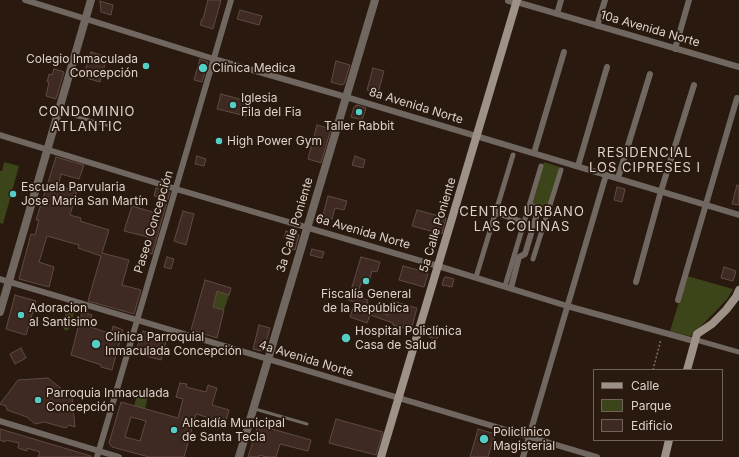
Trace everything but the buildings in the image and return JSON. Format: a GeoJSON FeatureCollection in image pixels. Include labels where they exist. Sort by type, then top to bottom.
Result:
{"type":"FeatureCollection","features":[{"type":"Feature","properties":{"kind":"main road","name":"5a Calle Poniente"},"geometry":{"type":"LineString","coordinates":[[381,457],[477,136],[514,1]]}},
{"type":"Feature","properties":{"kind":"main road"},"geometry":{"type":"LineString","coordinates":[[687,369],[697,341],[697,334],[712,324],[732,304],[739,290]]}},
{"type":"Feature","properties":{"kind":"main road"},"geometry":{"type":"LineString","coordinates":[[665,457],[669,441]]}},
{"type":"Feature","properties":{"kind":"street","name":"8a Avenida Norte"},"geometry":{"type":"LineString","coordinates":[[25,0],[214,59],[739,215]]}},
{"type":"Feature","properties":{"kind":"street"},"geometry":{"type":"LineString","coordinates":[[0,312],[91,0]]}},
{"type":"Feature","properties":{"kind":"street","name":"Paseo Concepción"},"geometry":{"type":"LineString","coordinates":[[98,454],[136,320],[231,0]]}},
{"type":"Feature","properties":{"kind":"street","name":"3a Calle Poniente"},"geometry":{"type":"LineString","coordinates":[[239,457],[375,0]]}},
{"type":"Feature","properties":{"kind":"street"},"geometry":{"type":"LineString","coordinates":[[557,14],[561,0]]}},
{"type":"Feature","properties":{"kind":"street"},"geometry":{"type":"LineString","coordinates":[[597,26],[604,0]]}},
{"type":"Feature","properties":{"kind":"street"},"geometry":{"type":"LineString","coordinates":[[675,49],[688,0]]}},
{"type":"Feature","properties":{"kind":"street","name":"10a Avenida Norte"},"geometry":{"type":"LineString","coordinates":[[514,1],[739,67]]}},
{"type":"Feature","properties":{"kind":"street"},"geometry":{"type":"LineString","coordinates":[[534,153],[564,52]]}},
{"type":"Feature","properties":{"kind":"street"},"geometry":{"type":"LineString","coordinates":[[578,166],[607,67]]}},
{"type":"Feature","properties":{"kind":"street"},"geometry":{"type":"LineString","coordinates":[[618,178],[650,74]]}},
{"type":"Feature","properties":{"kind":"street"},"geometry":{"type":"LineString","coordinates":[[636,282],[661,191],[694,85]]}},
{"type":"Feature","properties":{"kind":"street"},"geometry":{"type":"LineString","coordinates":[[678,300],[737,98]]}},
{"type":"Feature","properties":{"kind":"street","name":"6a Avenida Norte"},"geometry":{"type":"LineString","coordinates":[[0,135],[176,189],[476,277],[567,306],[739,352]]}},
{"type":"Feature","properties":{"kind":"street"},"geometry":{"type":"LineString","coordinates":[[476,277],[513,155]]}},
{"type":"Feature","properties":{"kind":"street"},"geometry":{"type":"LineString","coordinates":[[508,287],[524,222],[541,166]]}},
{"type":"Feature","properties":{"kind":"street"},"geometry":{"type":"LineString","coordinates":[[533,259],[561,170]]}},
{"type":"Feature","properties":{"kind":"street"},"geometry":{"type":"LineString","coordinates":[[523,457],[606,175]]}},
{"type":"Feature","properties":{"kind":"street"},"geometry":{"type":"LineString","coordinates":[[530,205],[549,210]]}},
{"type":"Feature","properties":{"kind":"street"},"geometry":{"type":"LineString","coordinates":[[495,213],[524,222]]}},
{"type":"Feature","properties":{"kind":"street"},"geometry":{"type":"LineString","coordinates":[[508,287],[520,257],[524,254],[536,217]]}},
{"type":"Feature","properties":{"kind":"street","name":"4a Avenida Norte"},"geometry":{"type":"LineString","coordinates":[[0,279],[598,457]]}},
{"type":"Feature","properties":{"kind":"street"},"geometry":{"type":"LineString","coordinates":[[0,422],[98,454],[119,457]]}},
{"type":"Feature","properties":{"kind":"lane"},"geometry":{"type":"LineString","coordinates":[[59,111],[110,126]]}},
{"type":"Feature","properties":{"kind":"lane"},"geometry":{"type":"LineString","coordinates":[[253,408],[307,424]]}},
{"type":"Feature","properties":{"kind":"path"},"geometry":{"type":"LineString","coordinates":[[653,369],[662,332]]}},
{"type":"Feature","properties":{"kind":"green space"},"geometry":{"type":"Polygon","coordinates":[[[4,162],[19,166],[3,224],[0,223],[0,171],[2,171],[4,162]]]}},
{"type":"Feature","properties":{"kind":"green space"},"geometry":{"type":"Polygon","coordinates":[[[544,162],[560,167],[548,208],[532,203],[544,162]]]}},
{"type":"Feature","properties":{"kind":"green space"},"geometry":{"type":"Polygon","coordinates":[[[687,276],[733,289],[728,298],[691,336],[670,331],[687,276]]]}},
{"type":"Feature","properties":{"kind":"green space"},"geometry":{"type":"Polygon","coordinates":[[[217,291],[229,295],[224,310],[213,307],[217,291]]]}},
{"type":"Feature","properties":{"kind":"green space"},"geometry":{"type":"Polygon","coordinates":[[[67,308],[75,310],[69,329],[66,331],[62,327],[67,308]]]}},
{"type":"Feature","properties":{"kind":"green space"},"geometry":{"type":"Polygon","coordinates":[[[139,389],[149,393],[145,409],[134,406],[139,389]]]}},
{"type":"Feature","properties":{"kind":"place","name":"Colegio Inmaculada Concepción"},"geometry":{"type":"Point","coordinates":[146,66]}},
{"type":"Feature","properties":{"kind":"place","name":"Clínica Medica"},"geometry":{"type":"Point","coordinates":[203,68]}},
{"type":"Feature","properties":{"kind":"place","name":"Iglesia Fila del Fia"},"geometry":{"type":"Point","coordinates":[233,105]}},
{"type":"Feature","properties":{"kind":"place","name":"Taller Rabbit"},"geometry":{"type":"Point","coordinates":[359,112]}},
{"type":"Feature","properties":{"kind":"place","name":"High Power Gym"},"geometry":{"type":"Point","coordinates":[219,141]}},
{"type":"Feature","properties":{"kind":"place","name":"Escuela Parvularia Jose Maria San Martín"},"geometry":{"type":"Point","coordinates":[13,194]}},
{"type":"Feature","properties":{"kind":"place","name":"Fiscalía General de la República"},"geometry":{"type":"Point","coordinates":[366,281]}},
{"type":"Feature","properties":{"kind":"place","name":"Adoracion al Santisimo"},"geometry":{"type":"Point","coordinates":[21,315]}},
{"type":"Feature","properties":{"kind":"place","name":"Hospital Policlínica Casa de Salud"},"geometry":{"type":"Point","coordinates":[346,338]}},
{"type":"Feature","properties":{"kind":"place","name":"Clínica Parroquial Inmaculada Concepción"},"geometry":{"type":"Point","coordinates":[96,344]}},
{"type":"Feature","properties":{"kind":"place","name":"Parroquia Inmaculada Concepción"},"geometry":{"type":"Point","coordinates":[38,400]}},
{"type":"Feature","properties":{"kind":"place","name":"Alcaldía Municipal de Santa Tecla"},"geometry":{"type":"Point","coordinates":[174,430]}},
{"type":"Feature","properties":{"kind":"place","name":"Policlinico Magisterial"},"geometry":{"type":"Point","coordinates":[484,439]}},
{"type":"Feature","properties":{"kind":"district","name":"CONDOMINIO ATLANTIC"},"geometry":{"type":"Point","coordinates":[87,120]}},
{"type":"Feature","properties":{"kind":"district","name":"RESIDENCIAL LOS CIPRESES I"},"geometry":{"type":"Point","coordinates":[645,160]}},
{"type":"Feature","properties":{"kind":"district","name":"CENTRO URBANO LAS COLINAS"},"geometry":{"type":"Point","coordinates":[522,220]}}]}
